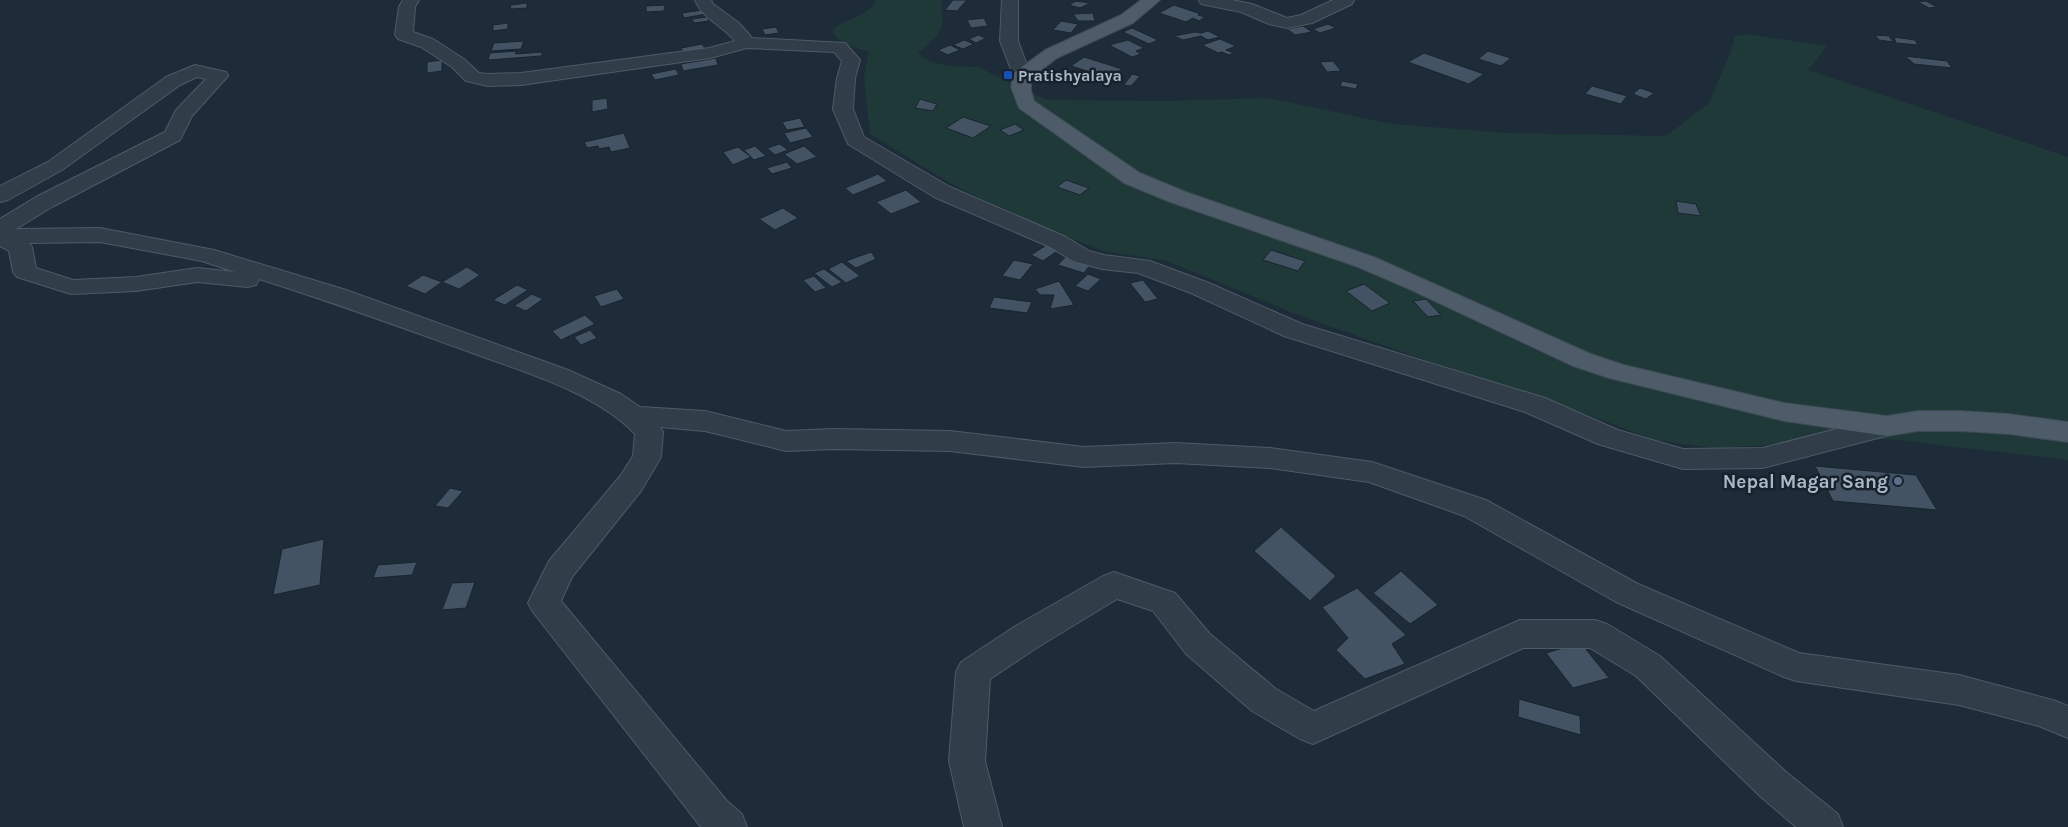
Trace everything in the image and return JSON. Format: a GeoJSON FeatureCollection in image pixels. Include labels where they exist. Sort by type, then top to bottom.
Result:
{"type":"FeatureCollection","features":[{"type":"Feature","properties":{"kind":"main road"},"geometry":{"type":"LineString","coordinates":[[1152,0],[1128,19],[1051,54],[1022,76],[1021,90],[1026,104],[1132,178],[1178,197],[1366,262],[1582,360],[1618,372],[1784,412],[1887,426],[1918,421],[1960,421],[2009,424],[2068,432]]}},
{"type":"Feature","properties":{"kind":"street"},"geometry":{"type":"LineString","coordinates":[[411,0],[406,7],[404,35],[427,43],[458,63],[472,77],[488,80],[521,79],[692,55],[747,43],[839,46],[851,60],[846,78],[843,109],[855,140],[942,192],[1058,242],[1082,256],[1102,262],[1142,266],[1200,288],[1293,330],[1535,405],[1608,436],[1683,459],[1764,458],[1887,426]]}},
{"type":"Feature","properties":{"kind":"street"},"geometry":{"type":"LineString","coordinates":[[703,0],[706,7],[733,27],[747,43]]}},
{"type":"Feature","properties":{"kind":"street"},"geometry":{"type":"LineString","coordinates":[[1010,0],[1009,41],[1022,76]]}},
{"type":"Feature","properties":{"kind":"street"},"geometry":{"type":"LineString","coordinates":[[1207,0],[1246,8],[1287,23],[1306,19],[1346,0]]}},
{"type":"Feature","properties":{"kind":"street"},"geometry":{"type":"LineString","coordinates":[[0,196],[55,166],[173,81],[195,71],[220,76],[183,114],[174,136],[44,202],[5,226],[0,236]]}},
{"type":"Feature","properties":{"kind":"street"},"geometry":{"type":"LineString","coordinates":[[0,236],[100,235],[206,255],[338,295],[559,376],[610,400],[634,416],[649,432],[647,457],[631,482],[560,570],[544,603],[714,814],[728,827]]}},
{"type":"Feature","properties":{"kind":"street"},"geometry":{"type":"LineString","coordinates":[[0,236],[20,247],[25,272],[71,287],[136,284],[197,275],[253,280],[276,276]]}},
{"type":"Feature","properties":{"kind":"street"},"geometry":{"type":"LineString","coordinates":[[634,416],[704,421],[786,441],[834,439],[950,442],[1084,458],[1175,452],[1270,458],[1372,472],[1475,508],[1627,594],[1796,667],[1959,690],[2044,712],[2068,722]]}},
{"type":"Feature","properties":{"kind":"street"},"geometry":{"type":"LineString","coordinates":[[983,827],[967,761],[973,672],[1026,637],[1114,585],[1164,602],[1198,644],[1264,700],[1313,728],[1520,634],[1595,634],[1648,666],[1773,784],[1824,827]]}},
{"type":"Feature","properties":{"kind":"green space"},"geometry":{"type":"Polygon","coordinates":[[[876,0],[941,0],[943,24],[936,37],[918,53],[929,61],[949,66],[978,67],[1047,100],[1167,101],[1267,98],[1393,124],[1506,133],[1666,136],[1708,104],[1730,54],[1735,36],[1747,34],[1827,46],[1808,70],[2068,157],[2068,460],[1888,439],[1712,448],[1654,440],[1547,399],[1442,366],[1293,313],[1167,261],[1102,251],[995,206],[950,183],[870,134],[864,76],[869,52],[842,42],[834,35],[832,30],[868,10],[876,0]]]}},
{"type":"Feature","properties":{"kind":"building"},"geometry":{"type":"Polygon","coordinates":[[[953,0],[967,0],[957,11],[945,10],[953,0]]]}},
{"type":"Feature","properties":{"kind":"building"},"geometry":{"type":"Polygon","coordinates":[[[1076,1],[1090,3],[1080,8],[1069,5],[1076,1]]]}},
{"type":"Feature","properties":{"kind":"building"},"geometry":{"type":"Polygon","coordinates":[[[1926,1],[1937,7],[1929,8],[1918,2],[1926,1]]]}},
{"type":"Feature","properties":{"kind":"building"},"geometry":{"type":"Polygon","coordinates":[[[527,3],[527,8],[510,9],[511,5],[527,3]]]}},
{"type":"Feature","properties":{"kind":"building"},"geometry":{"type":"Polygon","coordinates":[[[665,5],[664,11],[646,12],[646,6],[665,5]]]}},
{"type":"Feature","properties":{"kind":"building"},"geometry":{"type":"Polygon","coordinates":[[[1174,5],[1205,17],[1199,21],[1193,18],[1186,22],[1159,13],[1174,5]]]}},
{"type":"Feature","properties":{"kind":"building"},"geometry":{"type":"Polygon","coordinates":[[[703,10],[706,14],[684,18],[682,13],[703,10]]]}},
{"type":"Feature","properties":{"kind":"building"},"geometry":{"type":"Polygon","coordinates":[[[1093,13],[1095,21],[1078,21],[1073,14],[1093,13]]]}},
{"type":"Feature","properties":{"kind":"building"},"geometry":{"type":"Polygon","coordinates":[[[707,17],[709,21],[694,23],[692,19],[707,17]]]}},
{"type":"Feature","properties":{"kind":"building"},"geometry":{"type":"Polygon","coordinates":[[[984,18],[988,26],[971,28],[967,20],[984,18]]]}},
{"type":"Feature","properties":{"kind":"building"},"geometry":{"type":"Polygon","coordinates":[[[1061,21],[1078,24],[1071,33],[1053,30],[1061,21]]]}},
{"type":"Feature","properties":{"kind":"building"},"geometry":{"type":"Polygon","coordinates":[[[508,23],[508,29],[493,31],[493,25],[508,23]]]}},
{"type":"Feature","properties":{"kind":"building"},"geometry":{"type":"Polygon","coordinates":[[[1328,24],[1336,28],[1320,33],[1313,29],[1328,24]]]}},
{"type":"Feature","properties":{"kind":"building"},"geometry":{"type":"Polygon","coordinates":[[[1303,26],[1312,32],[1295,35],[1287,29],[1303,26]]]}},
{"type":"Feature","properties":{"kind":"building"},"geometry":{"type":"Polygon","coordinates":[[[776,27],[779,33],[765,35],[762,29],[776,27]]]}},
{"type":"Feature","properties":{"kind":"building"},"geometry":{"type":"Polygon","coordinates":[[[1132,28],[1158,40],[1149,44],[1123,32],[1132,28]]]}},
{"type":"Feature","properties":{"kind":"building"},"geometry":{"type":"Polygon","coordinates":[[[1208,31],[1220,37],[1208,40],[1201,36],[1183,40],[1174,36],[1195,32],[1201,33],[1208,31]]]}},
{"type":"Feature","properties":{"kind":"building"},"geometry":{"type":"Polygon","coordinates":[[[978,35],[986,38],[976,43],[969,39],[978,35]]]}},
{"type":"Feature","properties":{"kind":"building"},"geometry":{"type":"Polygon","coordinates":[[[1875,35],[1889,36],[1893,42],[1879,40],[1875,35]]]}},
{"type":"Feature","properties":{"kind":"building"},"geometry":{"type":"Polygon","coordinates":[[[1894,37],[1915,40],[1918,45],[1896,43],[1894,37]]]}},
{"type":"Feature","properties":{"kind":"building"},"geometry":{"type":"Polygon","coordinates":[[[1220,39],[1236,46],[1226,50],[1234,53],[1229,55],[1222,52],[1218,53],[1202,45],[1220,39]]]}},
{"type":"Feature","properties":{"kind":"building"},"geometry":{"type":"Polygon","coordinates":[[[964,40],[974,44],[963,49],[953,45],[964,40]]]}},
{"type":"Feature","properties":{"kind":"building"},"geometry":{"type":"Polygon","coordinates":[[[1128,40],[1144,48],[1136,51],[1141,54],[1132,57],[1109,45],[1128,40]]]}},
{"type":"Feature","properties":{"kind":"building"},"geometry":{"type":"Polygon","coordinates":[[[524,41],[521,49],[491,51],[494,43],[524,41]]]}},
{"type":"Feature","properties":{"kind":"building"},"geometry":{"type":"Polygon","coordinates":[[[702,44],[705,48],[684,53],[681,48],[702,44]]]}},
{"type":"Feature","properties":{"kind":"building"},"geometry":{"type":"Polygon","coordinates":[[[950,45],[960,50],[948,55],[938,50],[950,45]]]}},
{"type":"Feature","properties":{"kind":"building"},"geometry":{"type":"Polygon","coordinates":[[[517,51],[515,54],[543,52],[541,56],[488,60],[490,53],[517,51]]]}},
{"type":"Feature","properties":{"kind":"building"},"geometry":{"type":"Polygon","coordinates":[[[1488,51],[1511,58],[1501,66],[1478,59],[1488,51]]]}},
{"type":"Feature","properties":{"kind":"building"},"geometry":{"type":"Polygon","coordinates":[[[1424,53],[1484,74],[1469,84],[1408,62],[1424,53]]]}},
{"type":"Feature","properties":{"kind":"building"},"geometry":{"type":"Polygon","coordinates":[[[1905,56],[1947,61],[1952,68],[1914,64],[1905,56]]]}},
{"type":"Feature","properties":{"kind":"building"},"geometry":{"type":"Polygon","coordinates":[[[1084,57],[1122,69],[1110,78],[1071,66],[1084,57]]]}},
{"type":"Feature","properties":{"kind":"building"},"geometry":{"type":"Polygon","coordinates":[[[716,58],[718,65],[683,71],[681,64],[716,58]]]}},
{"type":"Feature","properties":{"kind":"building"},"geometry":{"type":"Polygon","coordinates":[[[442,60],[442,71],[427,73],[427,62],[442,60]]]}},
{"type":"Feature","properties":{"kind":"building"},"geometry":{"type":"Polygon","coordinates":[[[1333,61],[1341,71],[1327,72],[1320,62],[1333,61]]]}},
{"type":"Feature","properties":{"kind":"building"},"geometry":{"type":"Polygon","coordinates":[[[676,69],[679,75],[655,80],[651,74],[676,69]]]}},
{"type":"Feature","properties":{"kind":"building"},"geometry":{"type":"Polygon","coordinates":[[[1132,74],[1140,76],[1131,86],[1124,85],[1132,74]]]}},
{"type":"Feature","properties":{"kind":"building"},"geometry":{"type":"Polygon","coordinates":[[[1342,81],[1358,84],[1356,89],[1340,86],[1342,81]]]}},
{"type":"Feature","properties":{"kind":"building"},"geometry":{"type":"Polygon","coordinates":[[[1592,86],[1627,96],[1621,104],[1585,94],[1592,86]]]}},
{"type":"Feature","properties":{"kind":"building"},"geometry":{"type":"Polygon","coordinates":[[[1640,88],[1654,93],[1646,99],[1633,94],[1640,88]]]}},
{"type":"Feature","properties":{"kind":"building"},"geometry":{"type":"Polygon","coordinates":[[[607,98],[608,109],[592,112],[592,100],[607,98]]]}},
{"type":"Feature","properties":{"kind":"building"},"geometry":{"type":"Polygon","coordinates":[[[920,99],[937,104],[933,111],[915,108],[920,99]]]}},
{"type":"Feature","properties":{"kind":"building"},"geometry":{"type":"Polygon","coordinates":[[[963,117],[991,126],[973,138],[946,128],[963,117]]]}},
{"type":"Feature","properties":{"kind":"building"},"geometry":{"type":"Polygon","coordinates":[[[800,118],[805,127],[787,130],[782,122],[800,118]]]}},
{"type":"Feature","properties":{"kind":"building"},"geometry":{"type":"Polygon","coordinates":[[[1015,124],[1024,130],[1009,136],[1000,130],[1015,124]]]}},
{"type":"Feature","properties":{"kind":"building"},"geometry":{"type":"Polygon","coordinates":[[[806,128],[813,137],[790,143],[784,133],[806,128]]]}},
{"type":"Feature","properties":{"kind":"building"},"geometry":{"type":"Polygon","coordinates":[[[624,133],[630,148],[611,152],[609,147],[599,149],[598,146],[587,148],[584,142],[624,133]]]}},
{"type":"Feature","properties":{"kind":"building"},"geometry":{"type":"Polygon","coordinates":[[[780,144],[788,150],[775,155],[767,148],[780,144]]]}},
{"type":"Feature","properties":{"kind":"building"},"geometry":{"type":"Polygon","coordinates":[[[755,146],[766,156],[754,160],[744,150],[755,146]]]}},
{"type":"Feature","properties":{"kind":"building"},"geometry":{"type":"Polygon","coordinates":[[[804,146],[817,157],[797,164],[784,154],[804,146]]]}},
{"type":"Feature","properties":{"kind":"building"},"geometry":{"type":"Polygon","coordinates":[[[738,147],[751,157],[733,165],[723,152],[738,147]]]}},
{"type":"Feature","properties":{"kind":"building"},"geometry":{"type":"Polygon","coordinates":[[[787,162],[792,168],[772,174],[767,168],[787,162]]]}},
{"type":"Feature","properties":{"kind":"building"},"geometry":{"type":"Polygon","coordinates":[[[878,174],[887,181],[853,195],[845,188],[878,174]]]}},
{"type":"Feature","properties":{"kind":"building"},"geometry":{"type":"Polygon","coordinates":[[[1066,180],[1089,188],[1080,195],[1057,187],[1066,180]]]}},
{"type":"Feature","properties":{"kind":"building"},"geometry":{"type":"Polygon","coordinates":[[[906,190],[921,202],[891,214],[876,202],[906,190]]]}},
{"type":"Feature","properties":{"kind":"building"},"geometry":{"type":"Polygon","coordinates":[[[1676,201],[1696,204],[1701,216],[1678,213],[1676,201]]]}},
{"type":"Feature","properties":{"kind":"building"},"geometry":{"type":"Polygon","coordinates":[[[783,208],[798,218],[775,230],[759,219],[783,208]]]}},
{"type":"Feature","properties":{"kind":"building"},"geometry":{"type":"Polygon","coordinates":[[[1051,242],[1063,247],[1043,261],[1031,255],[1051,242]]]}},
{"type":"Feature","properties":{"kind":"building"},"geometry":{"type":"Polygon","coordinates":[[[1271,250],[1305,261],[1298,271],[1263,260],[1271,250]]]}},
{"type":"Feature","properties":{"kind":"building"},"geometry":{"type":"Polygon","coordinates":[[[871,252],[876,259],[856,268],[846,261],[871,252]]]}},
{"type":"Feature","properties":{"kind":"building"},"geometry":{"type":"Polygon","coordinates":[[[1066,256],[1091,264],[1084,273],[1058,265],[1066,256]]]}},
{"type":"Feature","properties":{"kind":"building"},"geometry":{"type":"Polygon","coordinates":[[[1014,260],[1033,264],[1020,280],[1002,276],[1014,260]]]}},
{"type":"Feature","properties":{"kind":"building"},"geometry":{"type":"Polygon","coordinates":[[[842,262],[860,276],[846,283],[828,269],[842,262]]]}},
{"type":"Feature","properties":{"kind":"building"},"geometry":{"type":"Polygon","coordinates":[[[467,267],[480,275],[459,289],[442,282],[467,267]]]}},
{"type":"Feature","properties":{"kind":"building"},"geometry":{"type":"Polygon","coordinates":[[[824,269],[842,282],[832,287],[814,273],[824,269]]]}},
{"type":"Feature","properties":{"kind":"building"},"geometry":{"type":"Polygon","coordinates":[[[1088,274],[1101,279],[1088,291],[1075,286],[1088,274]]]}},
{"type":"Feature","properties":{"kind":"building"},"geometry":{"type":"Polygon","coordinates":[[[423,275],[442,282],[425,294],[406,286],[423,275]]]}},
{"type":"Feature","properties":{"kind":"building"},"geometry":{"type":"Polygon","coordinates":[[[814,276],[826,288],[815,292],[803,280],[814,276]]]}},
{"type":"Feature","properties":{"kind":"building"},"geometry":{"type":"Polygon","coordinates":[[[1143,280],[1158,299],[1145,302],[1130,283],[1143,280]]]}},
{"type":"Feature","properties":{"kind":"building"},"geometry":{"type":"Polygon","coordinates":[[[1059,281],[1074,305],[1050,309],[1054,295],[1040,295],[1035,289],[1059,281]]]}},
{"type":"Feature","properties":{"kind":"building"},"geometry":{"type":"Polygon","coordinates":[[[1364,284],[1390,303],[1372,311],[1346,291],[1364,284]]]}},
{"type":"Feature","properties":{"kind":"building"},"geometry":{"type":"Polygon","coordinates":[[[517,285],[528,290],[505,305],[493,300],[517,285]]]}},
{"type":"Feature","properties":{"kind":"building"},"geometry":{"type":"Polygon","coordinates":[[[617,289],[624,299],[601,307],[594,296],[617,289]]]}},
{"type":"Feature","properties":{"kind":"building"},"geometry":{"type":"Polygon","coordinates":[[[532,294],[543,299],[526,311],[514,306],[532,294]]]}},
{"type":"Feature","properties":{"kind":"building"},"geometry":{"type":"Polygon","coordinates":[[[994,297],[1032,302],[1027,313],[989,308],[994,297]]]}},
{"type":"Feature","properties":{"kind":"building"},"geometry":{"type":"Polygon","coordinates":[[[1426,299],[1441,315],[1428,317],[1413,301],[1426,299]]]}},
{"type":"Feature","properties":{"kind":"building"},"geometry":{"type":"Polygon","coordinates":[[[585,315],[595,324],[561,340],[552,331],[585,315]]]}},
{"type":"Feature","properties":{"kind":"building"},"geometry":{"type":"Polygon","coordinates":[[[590,330],[597,338],[581,345],[574,337],[590,330]]]}},
{"type":"Feature","properties":{"kind":"building"},"geometry":{"type":"Polygon","coordinates":[[[1815,466],[1916,475],[1937,510],[1833,501],[1815,466]]]}},
{"type":"Feature","properties":{"kind":"building"},"geometry":{"type":"Polygon","coordinates":[[[450,488],[463,491],[448,508],[435,506],[450,488]]]}},
{"type":"Feature","properties":{"kind":"building"},"geometry":{"type":"Polygon","coordinates":[[[1281,527],[1336,576],[1310,601],[1254,551],[1281,527]]]}},
{"type":"Feature","properties":{"kind":"building"},"geometry":{"type":"Polygon","coordinates":[[[324,539],[320,585],[273,595],[282,549],[324,539]]]}},
{"type":"Feature","properties":{"kind":"building"},"geometry":{"type":"Polygon","coordinates":[[[417,562],[412,575],[373,578],[378,565],[417,562]]]}},
{"type":"Feature","properties":{"kind":"building"},"geometry":{"type":"Polygon","coordinates":[[[1401,571],[1438,605],[1410,624],[1373,593],[1401,571]]]}},
{"type":"Feature","properties":{"kind":"building"},"geometry":{"type":"Polygon","coordinates":[[[475,582],[466,608],[442,610],[452,583],[475,582]]]}},
{"type":"Feature","properties":{"kind":"building"},"geometry":{"type":"Polygon","coordinates":[[[1357,588],[1406,635],[1392,644],[1405,664],[1365,679],[1336,650],[1348,638],[1322,607],[1357,588]]]}},
{"type":"Feature","properties":{"kind":"building"},"geometry":{"type":"Polygon","coordinates":[[[1581,643],[1609,678],[1573,688],[1546,653],[1581,643]]]}},
{"type":"Feature","properties":{"kind":"building"},"geometry":{"type":"Polygon","coordinates":[[[1519,699],[1580,716],[1581,735],[1518,717],[1519,699]]]}},
{"type":"Feature","properties":{"kind":"place","name":"Pratishyalaya"},"geometry":{"type":"Point","coordinates":[1008,75]}},
{"type":"Feature","properties":{"kind":"place","name":"Nepal Magar Sang"},"geometry":{"type":"Point","coordinates":[1898,481]}}]}
